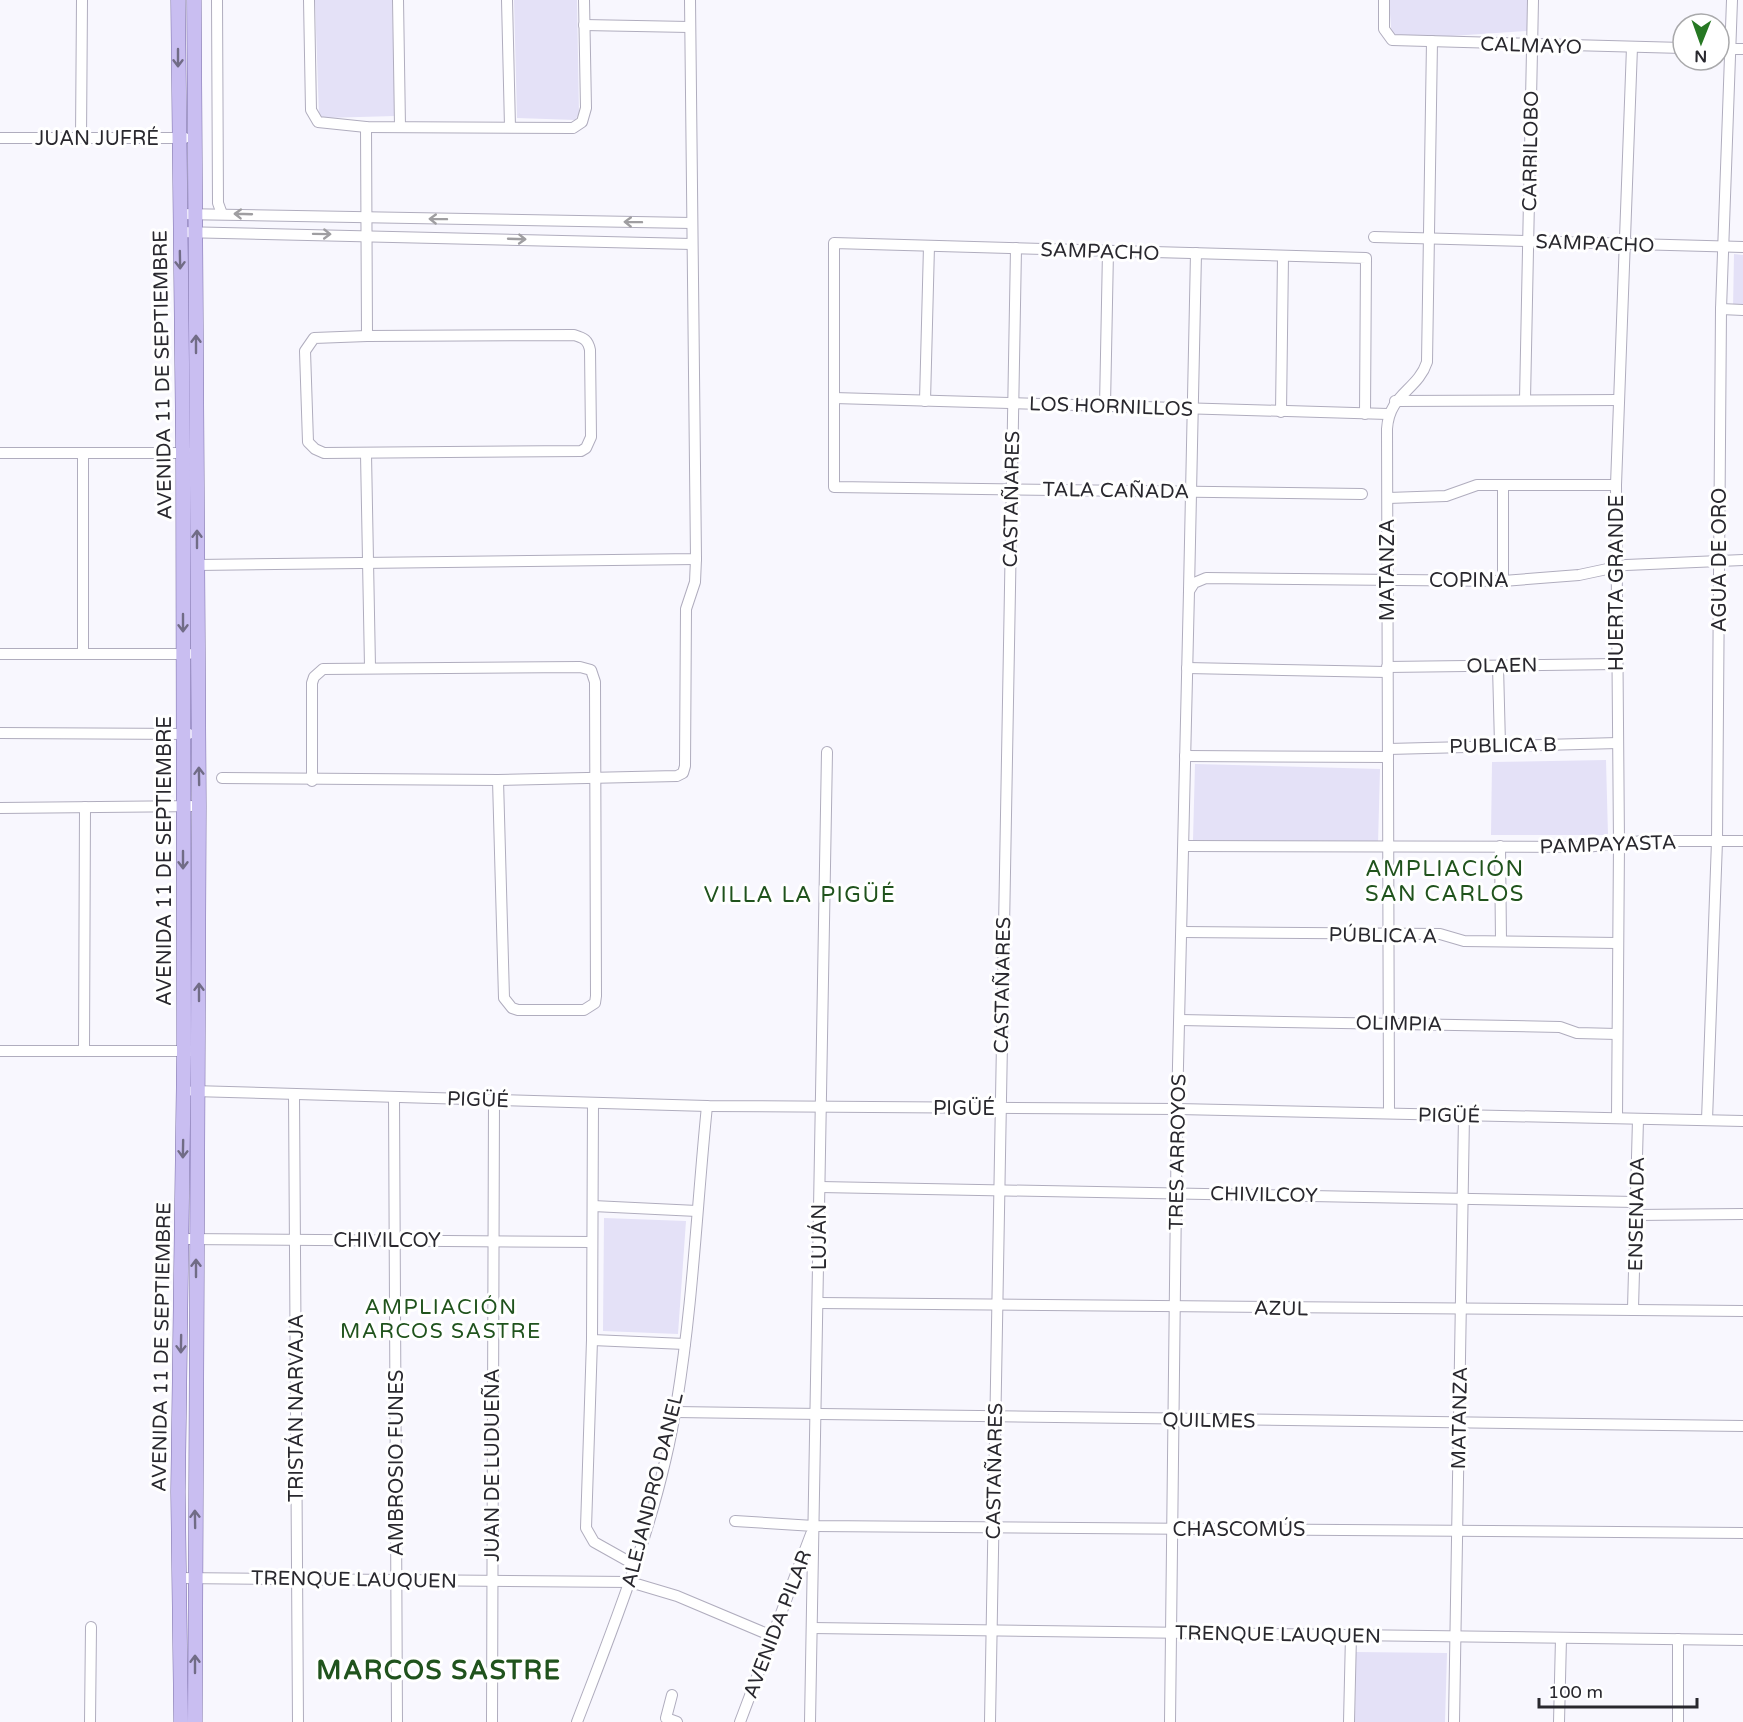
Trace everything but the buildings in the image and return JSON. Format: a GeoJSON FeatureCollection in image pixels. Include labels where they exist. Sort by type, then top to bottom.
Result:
{"type":"FeatureCollection","features":[{"type":"Feature","properties":{"kind":"main road","name":"AVENIDA 11 DE SEPTIEMBRE"},"geometry":{"type":"LineString","coordinates":[[178,0],[179,214],[197,565],[199,1091],[195,1722]]}},
{"type":"Feature","properties":{"kind":"main road","name":"AVENIDA 11 DE SEPTIEMBRE"},"geometry":{"type":"LineString","coordinates":[[181,1722],[179,1578],[184,1091],[183,654],[195,232],[194,0]]}},
{"type":"Feature","properties":{"kind":"street"},"geometry":{"type":"LineString","coordinates":[[81,138],[82,0]]}},
{"type":"Feature","properties":{"kind":"street"},"geometry":{"type":"LineString","coordinates":[[217,0],[218,203],[222,214]]}},
{"type":"Feature","properties":{"kind":"street"},"geometry":{"type":"LineString","coordinates":[[309,0],[313,117],[324,124],[366,127],[510,128],[573,128],[582,122],[586,108],[584,0]]}},
{"type":"Feature","properties":{"kind":"street"},"geometry":{"type":"LineString","coordinates":[[398,0],[400,126]]}},
{"type":"Feature","properties":{"kind":"street"},"geometry":{"type":"LineString","coordinates":[[507,0],[510,128]]}},
{"type":"Feature","properties":{"kind":"street"},"geometry":{"type":"LineString","coordinates":[[222,778],[312,781],[596,779],[670,777],[683,773],[685,766],[686,609],[695,582],[696,559],[690,0]]}},
{"type":"Feature","properties":{"kind":"street","name":"CALMAYO"},"geometry":{"type":"LineString","coordinates":[[1384,0],[1384,29],[1392,40],[1671,48]]}},
{"type":"Feature","properties":{"kind":"street","name":"CARRILOBO"},"geometry":{"type":"LineString","coordinates":[[1525,400],[1533,0]]}},
{"type":"Feature","properties":{"kind":"street","name":"AGUA DE ORO"},"geometry":{"type":"LineString","coordinates":[[1731,49],[1732,0]]}},
{"type":"Feature","properties":{"kind":"street"},"geometry":{"type":"LineString","coordinates":[[584,25],[690,27]]}},
{"type":"Feature","properties":{"kind":"street","name":"MATANZA"},"geometry":{"type":"LineString","coordinates":[[1389,1113],[1388,414],[1395,400],[1424,371],[1427,362],[1432,41]]}},
{"type":"Feature","properties":{"kind":"street","name":"HUERTA GRANDE"},"geometry":{"type":"LineString","coordinates":[[1617,1118],[1616,485],[1632,47]]}},
{"type":"Feature","properties":{"kind":"street"},"geometry":{"type":"LineString","coordinates":[[1731,49],[1743,49]]}},
{"type":"Feature","properties":{"kind":"street","name":"AGUA DE ORO"},"geometry":{"type":"LineString","coordinates":[[1707,1120],[1717,841],[1721,309],[1730,72]]}},
{"type":"Feature","properties":{"kind":"street"},"geometry":{"type":"LineString","coordinates":[[366,127],[368,336]]}},
{"type":"Feature","properties":{"kind":"street","name":"JUAN JUFRÉ"},"geometry":{"type":"LineString","coordinates":[[0,138],[195,138]]}},
{"type":"Feature","properties":{"kind":"street"},"geometry":{"type":"LineString","coordinates":[[179,214],[692,223]]}},
{"type":"Feature","properties":{"kind":"street"},"geometry":{"type":"LineString","coordinates":[[180,232],[692,244]]}},
{"type":"Feature","properties":{"kind":"street","name":"SAMPACHO"},"geometry":{"type":"LineString","coordinates":[[1374,237],[1743,247]]}},
{"type":"Feature","properties":{"kind":"street","name":"SAMPACHO"},"geometry":{"type":"LineString","coordinates":[[834,398],[834,243],[1366,258],[1365,414]]}},
{"type":"Feature","properties":{"kind":"street"},"geometry":{"type":"LineString","coordinates":[[926,401],[929,246]]}},
{"type":"Feature","properties":{"kind":"street","name":"CASTAÑARES"},"geometry":{"type":"LineString","coordinates":[[990,1722],[999,1108],[1016,248]]}},
{"type":"Feature","properties":{"kind":"street"},"geometry":{"type":"LineString","coordinates":[[1105,406],[1108,251]]}},
{"type":"Feature","properties":{"kind":"street","name":"TRES ARROYOS"},"geometry":{"type":"LineString","coordinates":[[1170,1722],[1178,1109],[1187,668],[1192,587],[1191,491],[1196,253]]}},
{"type":"Feature","properties":{"kind":"street"},"geometry":{"type":"LineString","coordinates":[[1281,411],[1283,256]]}},
{"type":"Feature","properties":{"kind":"street"},"geometry":{"type":"LineString","coordinates":[[1721,309],[1743,310]]}},
{"type":"Feature","properties":{"kind":"street"},"geometry":{"type":"LineString","coordinates":[[321,336],[583,338],[589,343],[591,437],[586,448],[575,453],[366,454],[324,453],[315,449],[308,442],[305,351],[314,339],[321,336]]}},
{"type":"Feature","properties":{"kind":"street","name":"LOS HORNILLOS"},"geometry":{"type":"LineString","coordinates":[[834,398],[1388,414]]}},
{"type":"Feature","properties":{"kind":"street","name":"TALA CAÑADA"},"geometry":{"type":"LineString","coordinates":[[834,398],[834,487],[1362,494]]}},
{"type":"Feature","properties":{"kind":"street"},"geometry":{"type":"LineString","coordinates":[[1395,400],[1619,399]]}},
{"type":"Feature","properties":{"kind":"street"},"geometry":{"type":"LineString","coordinates":[[0,453],[190,453]]}},
{"type":"Feature","properties":{"kind":"street"},"geometry":{"type":"LineString","coordinates":[[83,453],[83,654]]}},
{"type":"Feature","properties":{"kind":"street"},"geometry":{"type":"LineString","coordinates":[[366,454],[370,667]]}},
{"type":"Feature","properties":{"kind":"street"},"geometry":{"type":"LineString","coordinates":[[1388,498],[1446,496],[1477,486],[1616,485]]}},
{"type":"Feature","properties":{"kind":"street"},"geometry":{"type":"LineString","coordinates":[[1503,486],[1503,581]]}},
{"type":"Feature","properties":{"kind":"street"},"geometry":{"type":"LineString","coordinates":[[197,565],[696,559]]}},
{"type":"Feature","properties":{"kind":"street","name":"COPINA"},"geometry":{"type":"LineString","coordinates":[[1192,587],[1206,578],[1503,581],[1579,575],[1616,566],[1743,560]]}},
{"type":"Feature","properties":{"kind":"street"},"geometry":{"type":"LineString","coordinates":[[0,654],[197,654]]}},
{"type":"Feature","properties":{"kind":"street","name":"OLAEN"},"geometry":{"type":"LineString","coordinates":[[1187,668],[1387,669],[1617,664]]}},
{"type":"Feature","properties":{"kind":"street"},"geometry":{"type":"LineString","coordinates":[[1498,666],[1500,745]]}},
{"type":"Feature","properties":{"kind":"street"},"geometry":{"type":"LineString","coordinates":[[312,781],[314,677],[323,669],[580,667],[591,670],[595,682],[596,996],[595,1003],[584,1010],[518,1010],[512,1008],[504,998],[498,780]]}},
{"type":"Feature","properties":{"kind":"street"},"geometry":{"type":"LineString","coordinates":[[0,733],[198,734]]}},
{"type":"Feature","properties":{"kind":"street","name":"PUBLICA B"},"geometry":{"type":"LineString","coordinates":[[1185,756],[1388,753],[1500,745],[1618,743]]}},
{"type":"Feature","properties":{"kind":"street","name":"LUJÁN"},"geometry":{"type":"LineString","coordinates":[[810,1722],[827,752]]}},
{"type":"Feature","properties":{"kind":"street"},"geometry":{"type":"LineString","coordinates":[[0,808],[199,806]]}},
{"type":"Feature","properties":{"kind":"street"},"geometry":{"type":"LineString","coordinates":[[84,1051],[85,807]]}},
{"type":"Feature","properties":{"kind":"street","name":"PAMPAYASTA"},"geometry":{"type":"LineString","coordinates":[[1185,846],[1585,847],[1618,843],[1743,841]]}},
{"type":"Feature","properties":{"kind":"street"},"geometry":{"type":"LineString","coordinates":[[1500,846],[1501,941]]}},
{"type":"Feature","properties":{"kind":"street","name":"PÚBLICA A"},"geometry":{"type":"LineString","coordinates":[[1183,932],[1440,934],[1464,941],[1618,944]]}},
{"type":"Feature","properties":{"kind":"street","name":"OLIMPIA"},"geometry":{"type":"LineString","coordinates":[[1180,1020],[1560,1027],[1577,1034],[1617,1034]]}},
{"type":"Feature","properties":{"kind":"street"},"geometry":{"type":"LineString","coordinates":[[0,1051],[199,1051]]}},
{"type":"Feature","properties":{"kind":"street","name":"PIGÜÉ"},"geometry":{"type":"LineString","coordinates":[[184,1091],[707,1106],[1178,1109],[1743,1121]]}},
{"type":"Feature","properties":{"kind":"street","name":"TRISTÁN NARVAJA"},"geometry":{"type":"LineString","coordinates":[[294,1094],[298,1722]]}},
{"type":"Feature","properties":{"kind":"street","name":"AMBROSIO FUNES"},"geometry":{"type":"LineString","coordinates":[[394,1097],[397,1722]]}},
{"type":"Feature","properties":{"kind":"street","name":"JUAN DE LUDUEÑA"},"geometry":{"type":"LineString","coordinates":[[492,1722],[494,1100]]}},
{"type":"Feature","properties":{"kind":"street"},"geometry":{"type":"LineString","coordinates":[[593,1103],[592,1340],[585,1528],[594,1542],[635,1565]]}},
{"type":"Feature","properties":{"kind":"street","name":"ALEJANDRO DANEL"},"geometry":{"type":"LineString","coordinates":[[577,1722],[630,1582],[675,1412],[685,1344],[707,1106]]}},
{"type":"Feature","properties":{"kind":"street","name":"MATANZA"},"geometry":{"type":"LineString","coordinates":[[1454,1722],[1464,1115]]}},
{"type":"Feature","properties":{"kind":"street","name":"ENSENADA"},"geometry":{"type":"LineString","coordinates":[[1633,1309],[1638,1119]]}},
{"type":"Feature","properties":{"kind":"street","name":"CHIVILCOY"},"geometry":{"type":"LineString","coordinates":[[820,1187],[1462,1197],[1636,1202]]}},
{"type":"Feature","properties":{"kind":"street"},"geometry":{"type":"LineString","coordinates":[[593,1206],[697,1211]]}},
{"type":"Feature","properties":{"kind":"street"},"geometry":{"type":"LineString","coordinates":[[1635,1215],[1743,1214]]}},
{"type":"Feature","properties":{"kind":"street","name":"CHIVILCOY"},"geometry":{"type":"LineString","coordinates":[[182,1239],[592,1242]]}},
{"type":"Feature","properties":{"kind":"street","name":"AZUL"},"geometry":{"type":"LineString","coordinates":[[819,1303],[1743,1311]]}},
{"type":"Feature","properties":{"kind":"street"},"geometry":{"type":"LineString","coordinates":[[592,1340],[685,1344]]}},
{"type":"Feature","properties":{"kind":"street","name":"QUILMES"},"geometry":{"type":"LineString","coordinates":[[675,1412],[1743,1426]]}},
{"type":"Feature","properties":{"kind":"street","name":"CHASCOMÚS"},"geometry":{"type":"LineString","coordinates":[[735,1521],[814,1526],[1743,1533]]}},
{"type":"Feature","properties":{"kind":"street","name":"AVENIDA PILAR"},"geometry":{"type":"LineString","coordinates":[[740,1722],[814,1526]]}},
{"type":"Feature","properties":{"kind":"street","name":"TRENQUE LAUQUEN"},"geometry":{"type":"LineString","coordinates":[[179,1578],[630,1582],[677,1596],[772,1636]]}},
{"type":"Feature","properties":{"kind":"street"},"geometry":{"type":"LineString","coordinates":[[90,1722],[91,1627]]}},
{"type":"Feature","properties":{"kind":"street","name":"TRENQUE LAUQUEN"},"geometry":{"type":"LineString","coordinates":[[812,1628],[1743,1640]]}},
{"type":"Feature","properties":{"kind":"street"},"geometry":{"type":"LineString","coordinates":[[1349,1722],[1351,1635]]}},
{"type":"Feature","properties":{"kind":"street"},"geometry":{"type":"LineString","coordinates":[[1559,1722],[1561,1638]]}},
{"type":"Feature","properties":{"kind":"street"},"geometry":{"type":"LineString","coordinates":[[1678,1640],[1678,1722]]}},
{"type":"Feature","properties":{"kind":"street"},"geometry":{"type":"LineString","coordinates":[[672,1695],[666,1718],[677,1722]]}},
{"type":"Feature","properties":{"kind":"shaded area"},"geometry":{"type":"Polygon","coordinates":[[[315,0],[392,0],[395,116],[324,118],[319,116],[315,0]]]}},
{"type":"Feature","properties":{"kind":"shaded area"},"geometry":{"type":"Polygon","coordinates":[[[514,0],[577,0],[579,114],[575,120],[517,118],[514,0]]]}},
{"type":"Feature","properties":{"kind":"shaded area"},"geometry":{"type":"Polygon","coordinates":[[[1389,0],[1527,0],[1527,31],[1392,40],[1389,0]]]}},
{"type":"Feature","properties":{"kind":"shaded area"},"geometry":{"type":"Polygon","coordinates":[[[1734,254],[1743,255],[1743,309],[1733,309],[1734,254]]]}},
{"type":"Feature","properties":{"kind":"shaded area"},"geometry":{"type":"Polygon","coordinates":[[[1606,760],[1608,835],[1491,835],[1492,762],[1606,760]]]}},
{"type":"Feature","properties":{"kind":"shaded area"},"geometry":{"type":"Polygon","coordinates":[[[1195,764],[1380,769],[1378,844],[1193,840],[1195,764]]]}},
{"type":"Feature","properties":{"kind":"shaded area"},"geometry":{"type":"Polygon","coordinates":[[[604,1218],[686,1221],[678,1334],[603,1331],[604,1218]]]}},
{"type":"Feature","properties":{"kind":"shaded area"},"geometry":{"type":"Polygon","coordinates":[[[1356,1652],[1447,1653],[1445,1722],[1355,1722],[1356,1652]]]}},
{"type":"Feature","properties":{"kind":"district","name":"AMPLIACIÓN SAN CARLOS"},"geometry":{"type":"Point","coordinates":[1445,880]}},
{"type":"Feature","properties":{"kind":"district","name":"VILLA LA PIGÜÉ"},"geometry":{"type":"Point","coordinates":[800,894]}},
{"type":"Feature","properties":{"kind":"district","name":"AMPLIACIÓN MARCOS SASTRE"},"geometry":{"type":"Point","coordinates":[441,1319]}},
{"type":"Feature","properties":{"kind":"district","name":"MARCOS SASTRE"},"geometry":{"type":"Point","coordinates":[439,1670]}}]}
